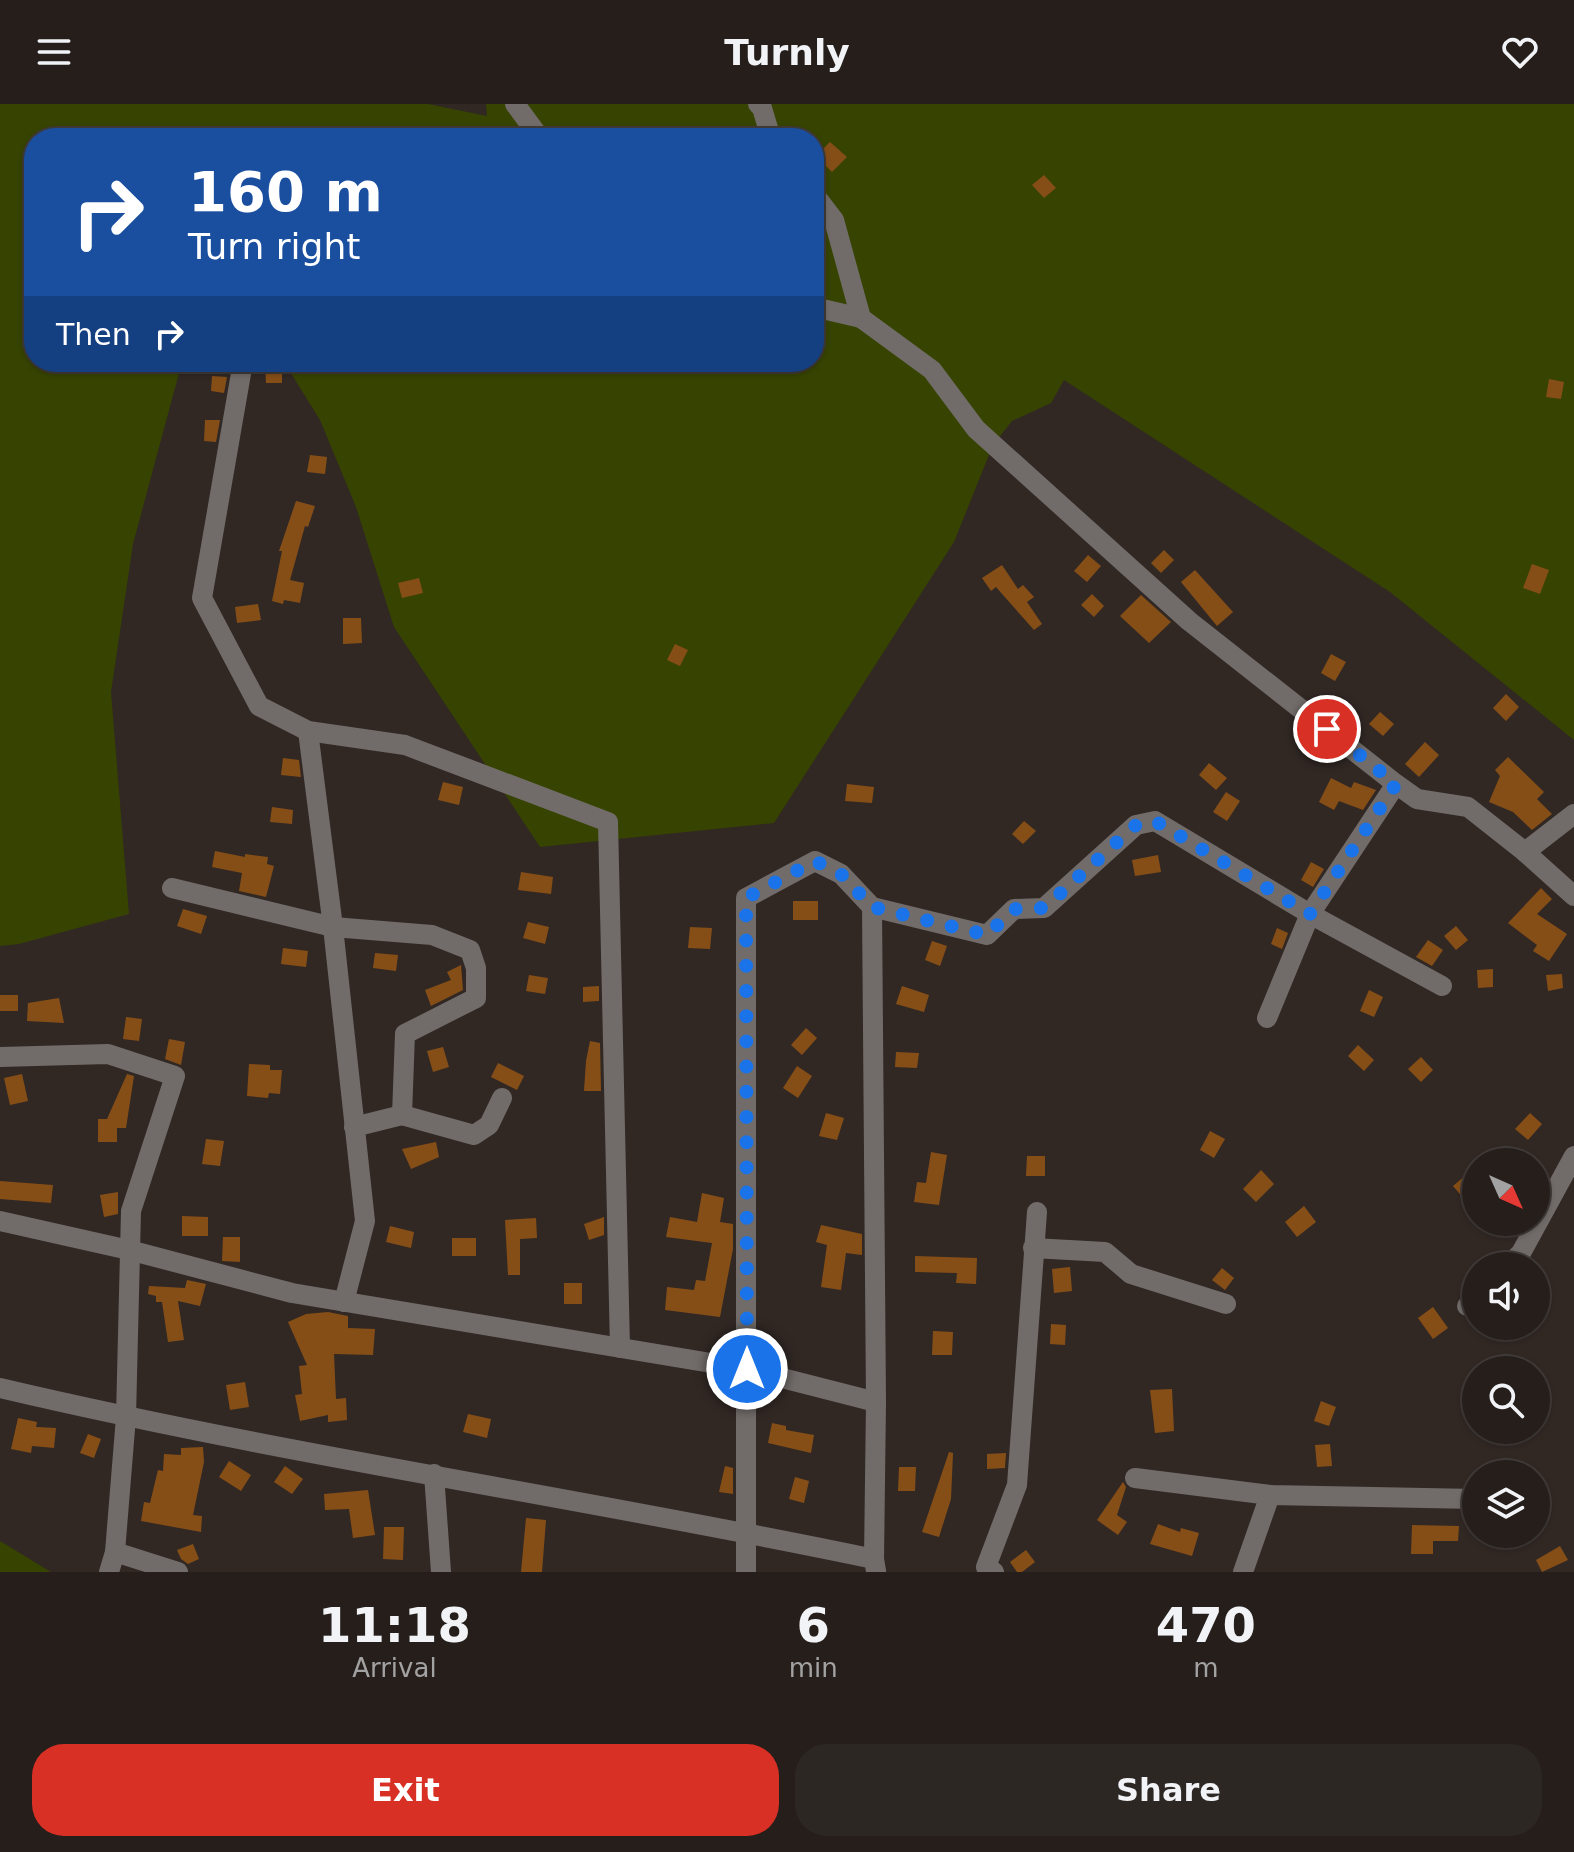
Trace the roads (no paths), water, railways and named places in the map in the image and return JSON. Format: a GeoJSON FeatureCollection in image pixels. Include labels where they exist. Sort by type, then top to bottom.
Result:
{"type":"FeatureCollection","features":[{"type":"Feature","properties":{"kind":"street"},"geometry":{"type":"LineString","coordinates":[[515,104],[533,128]]}},
{"type":"Feature","properties":{"kind":"street"},"geometry":{"type":"LineString","coordinates":[[758,104],[768,128]]}},
{"type":"Feature","properties":{"kind":"street"},"geometry":{"type":"LineString","coordinates":[[824,207],[834,220],[861,318]]}},
{"type":"Feature","properties":{"kind":"street"},"geometry":{"type":"LineString","coordinates":[[824,309],[861,318],[932,370],[976,429],[1189,621],[1396,784],[1417,799],[1468,807],[1574,896]]}},
{"type":"Feature","properties":{"kind":"street"},"geometry":{"type":"LineString","coordinates":[[241,372],[202,598],[259,706],[308,731],[405,745],[608,822],[620,1348]]}},
{"type":"Feature","properties":{"kind":"street"},"geometry":{"type":"LineString","coordinates":[[308,731],[365,1221],[344,1302]]}},
{"type":"Feature","properties":{"kind":"street"},"geometry":{"type":"LineString","coordinates":[[1267,1018],[1310,914],[1396,784]]}},
{"type":"Feature","properties":{"kind":"street"},"geometry":{"type":"LineString","coordinates":[[1525,852],[1574,814]]}},
{"type":"Feature","properties":{"kind":"street"},"geometry":{"type":"LineString","coordinates":[[746,1572],[746,898],[815,861],[841,874],[872,907],[987,935],[1014,909],[1044,908],[1136,825],[1155,821],[1310,914],[1442,986]]}},
{"type":"Feature","properties":{"kind":"street"},"geometry":{"type":"LineString","coordinates":[[172,888],[333,927],[432,935],[470,950],[476,968],[476,998],[405,1034],[402,1115]]}},
{"type":"Feature","properties":{"kind":"street"},"geometry":{"type":"LineString","coordinates":[[0,1388],[126,1417],[746,1532],[875,1566],[872,907]]}},
{"type":"Feature","properties":{"kind":"street"},"geometry":{"type":"LineString","coordinates":[[0,1057],[108,1054],[175,1076],[131,1211],[126,1417],[112,1562],[178,1572]]}},
{"type":"Feature","properties":{"kind":"street"},"geometry":{"type":"LineString","coordinates":[[354,1127],[402,1115],[474,1135],[489,1125],[502,1098]]}},
{"type":"Feature","properties":{"kind":"street"},"geometry":{"type":"LineString","coordinates":[[1522,1252],[1574,1156]]}},
{"type":"Feature","properties":{"kind":"street"},"geometry":{"type":"LineString","coordinates":[[994,1572],[986,1567],[1017,1485],[1037,1212]]}},
{"type":"Feature","properties":{"kind":"street"},"geometry":{"type":"LineString","coordinates":[[0,1221],[129,1250],[292,1293],[747,1369],[876,1402]]}},
{"type":"Feature","properties":{"kind":"street"},"geometry":{"type":"LineString","coordinates":[[1033,1248],[1105,1252],[1131,1274],[1226,1304]]}},
{"type":"Feature","properties":{"kind":"street"},"geometry":{"type":"LineString","coordinates":[[434,1474],[441,1572]]}},
{"type":"Feature","properties":{"kind":"street"},"geometry":{"type":"LineString","coordinates":[[1135,1478],[1270,1495],[1462,1499]]}},
{"type":"Feature","properties":{"kind":"street"},"geometry":{"type":"LineString","coordinates":[[1243,1572],[1270,1495]]}}]}
